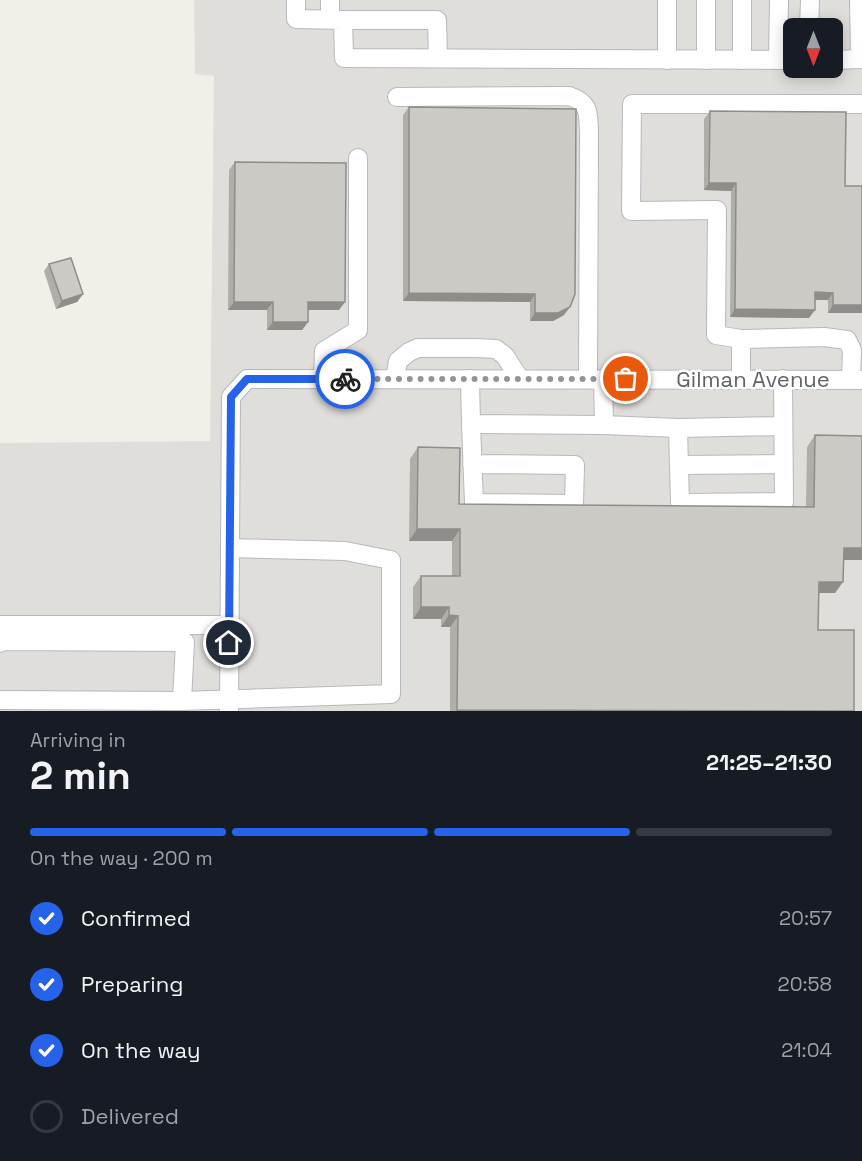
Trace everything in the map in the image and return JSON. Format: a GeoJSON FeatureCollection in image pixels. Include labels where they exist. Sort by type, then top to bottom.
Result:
{"type":"FeatureCollection","features":[{"type":"Feature","properties":{"kind":"street"},"geometry":{"type":"LineString","coordinates":[[296,0],[296,19],[437,20],[438,58]]}},
{"type":"Feature","properties":{"kind":"street"},"geometry":{"type":"LineString","coordinates":[[330,0],[337,19],[344,58],[783,60]]}},
{"type":"Feature","properties":{"kind":"street"},"geometry":{"type":"LineString","coordinates":[[667,0],[667,60]]}},
{"type":"Feature","properties":{"kind":"street"},"geometry":{"type":"LineString","coordinates":[[706,0],[706,60]]}},
{"type":"Feature","properties":{"kind":"street"},"geometry":{"type":"LineString","coordinates":[[742,0],[742,60]]}},
{"type":"Feature","properties":{"kind":"street"},"geometry":{"type":"LineString","coordinates":[[779,0],[783,34]]}},
{"type":"Feature","properties":{"kind":"street"},"geometry":{"type":"LineString","coordinates":[[809,18],[810,0]]}},
{"type":"Feature","properties":{"kind":"street"},"geometry":{"type":"LineString","coordinates":[[843,60],[861,59],[859,0]]}},
{"type":"Feature","properties":{"kind":"street"},"geometry":{"type":"LineString","coordinates":[[397,97],[568,96],[581,100],[588,110],[596,379],[604,425]]}},
{"type":"Feature","properties":{"kind":"street"},"geometry":{"type":"LineString","coordinates":[[856,380],[852,350],[847,340],[824,337],[741,339],[716,335],[717,210],[631,211],[632,104],[862,104]]}},
{"type":"Feature","properties":{"kind":"street"},"geometry":{"type":"LineString","coordinates":[[323,379],[324,351],[358,330],[358,158]]}},
{"type":"Feature","properties":{"kind":"street"},"geometry":{"type":"LineString","coordinates":[[741,339],[741,379]]}},
{"type":"Feature","properties":{"kind":"street"},"geometry":{"type":"LineString","coordinates":[[395,379],[398,361],[418,348],[477,348],[496,349],[505,356],[520,379]]}},
{"type":"Feature","properties":{"kind":"street","name":"Gilman Avenue"},"geometry":{"type":"LineString","coordinates":[[230,548],[231,397],[247,379],[856,380]]}},
{"type":"Feature","properties":{"kind":"street"},"geometry":{"type":"LineString","coordinates":[[470,379],[472,464],[474,503],[574,504],[575,465],[472,464]]}},
{"type":"Feature","properties":{"kind":"street"},"geometry":{"type":"LineString","coordinates":[[678,428],[680,503],[784,502],[783,379]]}},
{"type":"Feature","properties":{"kind":"street"},"geometry":{"type":"LineString","coordinates":[[471,424],[678,428],[783,426]]}},
{"type":"Feature","properties":{"kind":"street"},"geometry":{"type":"LineString","coordinates":[[679,465],[783,464]]}},
{"type":"Feature","properties":{"kind":"street"},"geometry":{"type":"LineString","coordinates":[[0,700],[182,701],[229,704],[391,694],[391,560],[345,551],[230,548],[229,704]]}},
{"type":"Feature","properties":{"kind":"street"},"geometry":{"type":"LineString","coordinates":[[1,636],[230,625]]}},
{"type":"Feature","properties":{"kind":"street"},"geometry":{"type":"LineString","coordinates":[[1,636],[185,642],[182,701]]}},
{"type":"Feature","properties":{"kind":"shaded area"},"geometry":{"type":"Polygon","coordinates":[[[194,0],[862,0],[862,711],[0,711],[0,443],[210,441],[214,76],[195,74],[194,0]]]}},
{"type":"Feature","properties":{"kind":"building"},"geometry":{"type":"Polygon","coordinates":[[[409,107],[576,109],[575,294],[570,307],[558,313],[535,313],[535,294],[409,293],[409,107]]]}},
{"type":"Feature","properties":{"kind":"building"},"geometry":{"type":"Polygon","coordinates":[[[710,111],[846,112],[845,186],[862,186],[862,305],[833,305],[833,293],[815,292],[815,310],[735,309],[736,183],[709,183],[710,111]]]}},
{"type":"Feature","properties":{"kind":"building"},"geometry":{"type":"Polygon","coordinates":[[[235,162],[346,163],[345,302],[308,302],[308,322],[273,322],[273,302],[234,302],[235,162]]]}},
{"type":"Feature","properties":{"kind":"building"},"geometry":{"type":"Polygon","coordinates":[[[71,258],[83,294],[62,301],[49,264],[71,258]]]}},
{"type":"Feature","properties":{"kind":"building"},"geometry":{"type":"Polygon","coordinates":[[[815,435],[862,436],[862,548],[844,548],[843,582],[819,582],[818,630],[854,630],[854,711],[457,710],[458,616],[449,615],[449,607],[421,607],[421,576],[460,576],[460,529],[417,529],[418,447],[460,448],[459,504],[814,507],[815,435]]]}},
{"type":"Feature","properties":{"kind":"way so far"},"geometry":{"type":"LineString","coordinates":[[345,379],[626,379]]}},
{"type":"Feature","properties":{"kind":"route"},"geometry":{"type":"LineString","coordinates":[[229,643],[231,397],[247,379],[345,379]]}}]}
